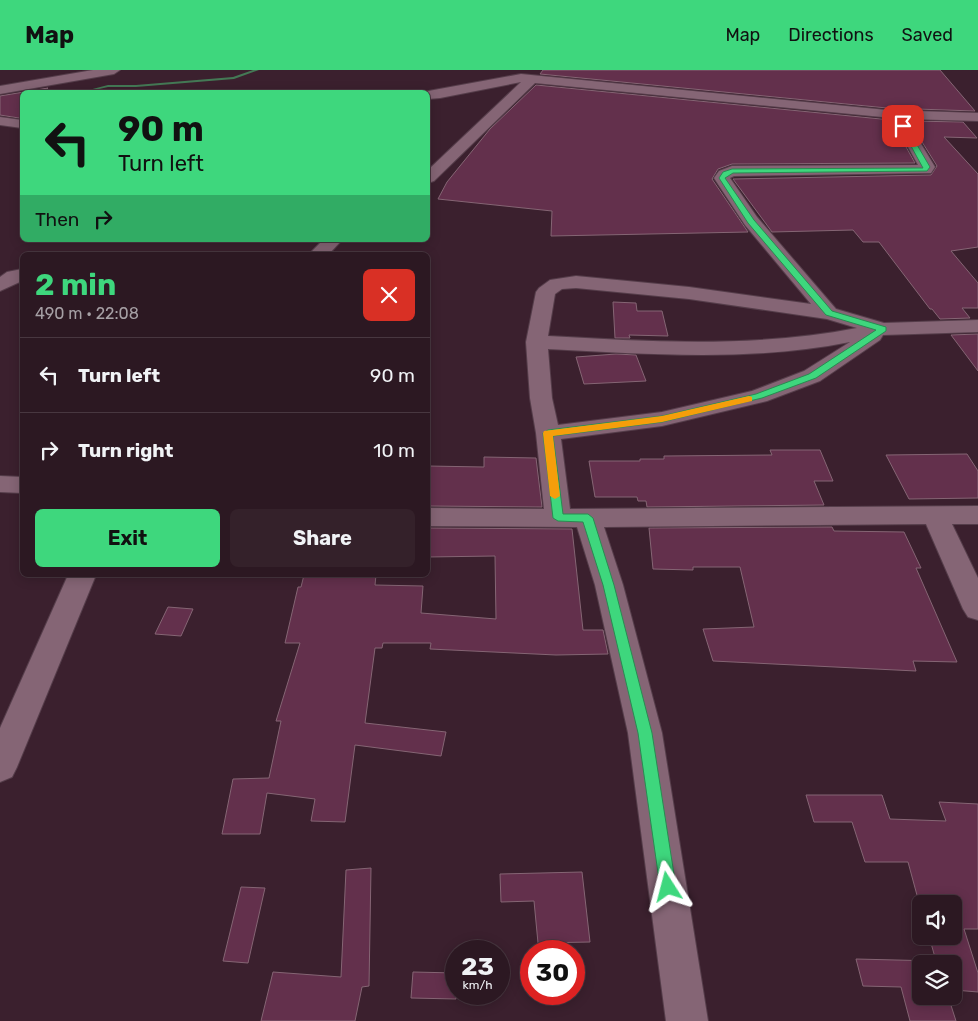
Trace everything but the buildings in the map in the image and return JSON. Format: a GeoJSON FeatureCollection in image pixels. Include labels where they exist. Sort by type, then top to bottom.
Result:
{"type":"FeatureCollection","features":[{"type":"Feature","properties":{"kind":"street"},"geometry":{"type":"LineString","coordinates":[[0,90],[114,70]]}},
{"type":"Feature","properties":{"kind":"street"},"geometry":{"type":"LineString","coordinates":[[430,95],[457,92],[506,79],[532,79],[896,114],[978,117]]}},
{"type":"Feature","properties":{"kind":"street"},"geometry":{"type":"LineString","coordinates":[[430,176],[493,113],[532,79]]}},
{"type":"Feature","properties":{"kind":"street"},"geometry":{"type":"LineString","coordinates":[[829,313],[751,221],[722,178],[725,174],[732,171],[925,170],[927,167],[896,114]]}},
{"type":"Feature","properties":{"kind":"street"},"geometry":{"type":"LineString","coordinates":[[0,121],[20,124]]}},
{"type":"Feature","properties":{"kind":"street"},"geometry":{"type":"LineString","coordinates":[[320,252],[331,242]]}},
{"type":"Feature","properties":{"kind":"street"},"geometry":{"type":"LineString","coordinates":[[0,285],[14,276],[20,275]]}},
{"type":"Feature","properties":{"kind":"street"},"geometry":{"type":"LineString","coordinates":[[687,1021],[645,733],[608,585],[573,518],[548,433],[541,398],[537,342],[546,292],[557,284],[576,282],[689,293],[829,313],[883,329]]}},
{"type":"Feature","properties":{"kind":"street"},"geometry":{"type":"LineString","coordinates":[[537,342],[673,349],[752,347],[818,342],[883,329],[978,326]]}},
{"type":"Feature","properties":{"kind":"street"},"geometry":{"type":"LineString","coordinates":[[548,433],[662,419],[759,396],[812,376],[883,329]]}},
{"type":"Feature","properties":{"kind":"street"},"geometry":{"type":"LineString","coordinates":[[0,484],[20,486]]}},
{"type":"Feature","properties":{"kind":"street"},"geometry":{"type":"LineString","coordinates":[[430,517],[573,518],[978,514]]}},
{"type":"Feature","properties":{"kind":"street"},"geometry":{"type":"LineString","coordinates":[[935,515],[978,609]]}},
{"type":"Feature","properties":{"kind":"street"},"geometry":{"type":"LineString","coordinates":[[0,766],[81,577]]}},
{"type":"Feature","properties":{"kind":"waterway"},"geometry":{"type":"LineString","coordinates":[[91,90],[108,86],[136,86],[234,78],[257,70]]}},
{"type":"Feature","properties":{"kind":"slow traffic"},"geometry":{"type":"LineString","coordinates":[[555,496],[548,433],[662,419],[749,399]]}},
{"type":"Feature","properties":{"kind":"route"},"geometry":{"type":"LineString","coordinates":[[668,887],[645,733],[608,585],[588,518],[558,518],[550,464],[548,433],[662,419],[759,396],[812,376],[883,329],[829,313],[751,221],[722,178],[725,174],[732,171],[846,172],[925,170],[927,167],[903,126]]}}]}
